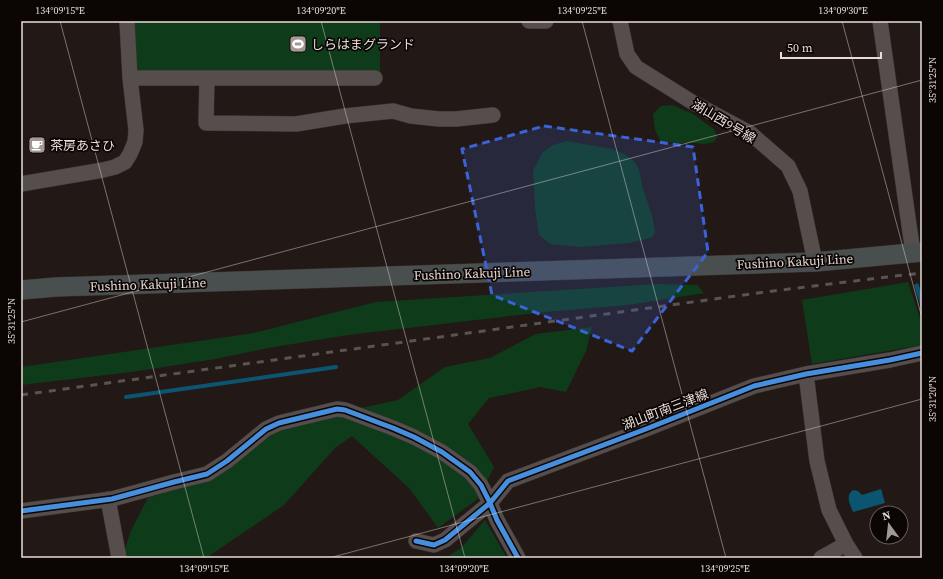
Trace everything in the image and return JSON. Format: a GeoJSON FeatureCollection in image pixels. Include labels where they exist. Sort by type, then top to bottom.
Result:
{"type":"FeatureCollection","features":[{"type":"Feature","properties":{"kind":"main road","name":"Fushino Kakuji Line"},"geometry":{"type":"LineString","coordinates":[[21,290],[56,287],[815,262],[918,252]]}},
{"type":"Feature","properties":{"kind":"street"},"geometry":{"type":"LineString","coordinates":[[21,184],[115,167],[124,162],[130,154],[135,142],[136,130],[130,78],[127,21]]}},
{"type":"Feature","properties":{"kind":"street"},"geometry":{"type":"LineString","coordinates":[[530,21],[546,21]]}},
{"type":"Feature","properties":{"kind":"street","name":"湖山西9号線"},"geometry":{"type":"LineString","coordinates":[[620,21],[627,54],[636,67],[692,102],[750,133],[788,166],[800,191],[815,262]]}},
{"type":"Feature","properties":{"kind":"street"},"geometry":{"type":"LineString","coordinates":[[880,21],[918,252]]}},
{"type":"Feature","properties":{"kind":"street"},"geometry":{"type":"LineString","coordinates":[[130,78],[375,78]]}},
{"type":"Feature","properties":{"kind":"street"},"geometry":{"type":"LineString","coordinates":[[207,78],[206,123],[296,124],[345,116],[393,111],[411,116],[438,119],[456,119],[493,115]]}},
{"type":"Feature","properties":{"kind":"street","name":"湖山町南三津線"},"geometry":{"type":"LineString","coordinates":[[416,541],[434,546],[445,540],[490,503],[508,481],[754,386],[806,374],[922,353]]}},
{"type":"Feature","properties":{"kind":"street"},"geometry":{"type":"LineString","coordinates":[[806,374],[817,461],[829,510],[846,544],[855,558]]}},
{"type":"Feature","properties":{"kind":"street"},"geometry":{"type":"LineString","coordinates":[[21,511],[108,499],[207,474],[227,461],[266,429],[279,423],[337,409],[345,410],[414,437],[442,452],[470,472],[481,485],[497,520],[518,558]]}},
{"type":"Feature","properties":{"kind":"street"},"geometry":{"type":"LineString","coordinates":[[108,499],[119,558]]}},
{"type":"Feature","properties":{"kind":"street"},"geometry":{"type":"LineString","coordinates":[[822,558],[846,544]]}},
{"type":"Feature","properties":{"kind":"highlighted area"},"geometry":{"type":"Polygon","coordinates":[[[544,126],[693,147],[708,252],[632,351],[492,295],[462,149],[544,126]]]}},
{"type":"Feature","properties":{"kind":"green space"},"geometry":{"type":"Polygon","coordinates":[[[134,21],[380,21],[380,72],[135,72],[134,21]]]}},
{"type":"Feature","properties":{"kind":"green space"},"geometry":{"type":"Polygon","coordinates":[[[672,105],[693,114],[714,129],[717,137],[714,142],[704,144],[661,142],[655,130],[653,114],[661,106],[672,105]]]}},
{"type":"Feature","properties":{"kind":"green space"},"geometry":{"type":"Polygon","coordinates":[[[567,141],[612,149],[624,154],[634,161],[639,169],[642,185],[653,219],[655,232],[653,237],[629,243],[581,247],[550,244],[539,235],[535,209],[533,171],[542,153],[553,145],[567,141]]]}},
{"type":"Feature","properties":{"kind":"green space"},"geometry":{"type":"Polygon","coordinates":[[[908,282],[922,324],[922,345],[812,364],[802,300],[908,282]]]}},
{"type":"Feature","properties":{"kind":"green space"},"geometry":{"type":"Polygon","coordinates":[[[656,284],[697,285],[704,293],[628,305],[545,312],[348,335],[268,348],[215,359],[131,372],[21,385],[21,367],[254,333],[376,302],[656,284]]]}},
{"type":"Feature","properties":{"kind":"green space"},"geometry":{"type":"Polygon","coordinates":[[[592,327],[586,351],[566,392],[540,387],[489,398],[468,424],[494,467],[479,498],[438,528],[410,489],[352,436],[335,448],[284,505],[206,558],[124,558],[130,534],[148,498],[216,477],[277,430],[337,413],[398,400],[445,367],[490,358],[536,334],[592,327]]]}},
{"type":"Feature","properties":{"kind":"green space"},"geometry":{"type":"Polygon","coordinates":[[[485,520],[507,558],[446,558],[462,547],[485,520]]]}},
{"type":"Feature","properties":{"kind":"water"},"geometry":{"type":"Polygon","coordinates":[[[918,283],[922,295],[922,311],[914,285],[918,283]]]}},
{"type":"Feature","properties":{"kind":"water"},"geometry":{"type":"Polygon","coordinates":[[[881,489],[885,503],[869,505],[869,508],[853,512],[849,495],[853,490],[858,491],[862,495],[881,489]]]}},
{"type":"Feature","properties":{"kind":"waterway"},"geometry":{"type":"LineString","coordinates":[[126,397],[336,367]]}},
{"type":"Feature","properties":{"kind":"railway"},"geometry":{"type":"LineString","coordinates":[[21,395],[765,292],[922,273]]}},
{"type":"Feature","properties":{"kind":"cycle path"},"geometry":{"type":"LineString","coordinates":[[518,558],[497,520],[490,503],[508,481],[646,429],[754,386],[806,374],[922,353]]}},
{"type":"Feature","properties":{"kind":"cycle path"},"geometry":{"type":"LineString","coordinates":[[21,511],[112,499],[207,474],[227,461],[266,429],[279,423],[337,409],[345,410],[414,437],[442,452],[470,472],[481,485],[490,503],[445,540],[434,545],[416,541]]}},
{"type":"Feature","properties":{"kind":"place","name":"しらはまグランド"},"geometry":{"type":"Point","coordinates":[298,44]}},
{"type":"Feature","properties":{"kind":"place","name":"茶房あさひ"},"geometry":{"type":"Point","coordinates":[37,145]}}]}
